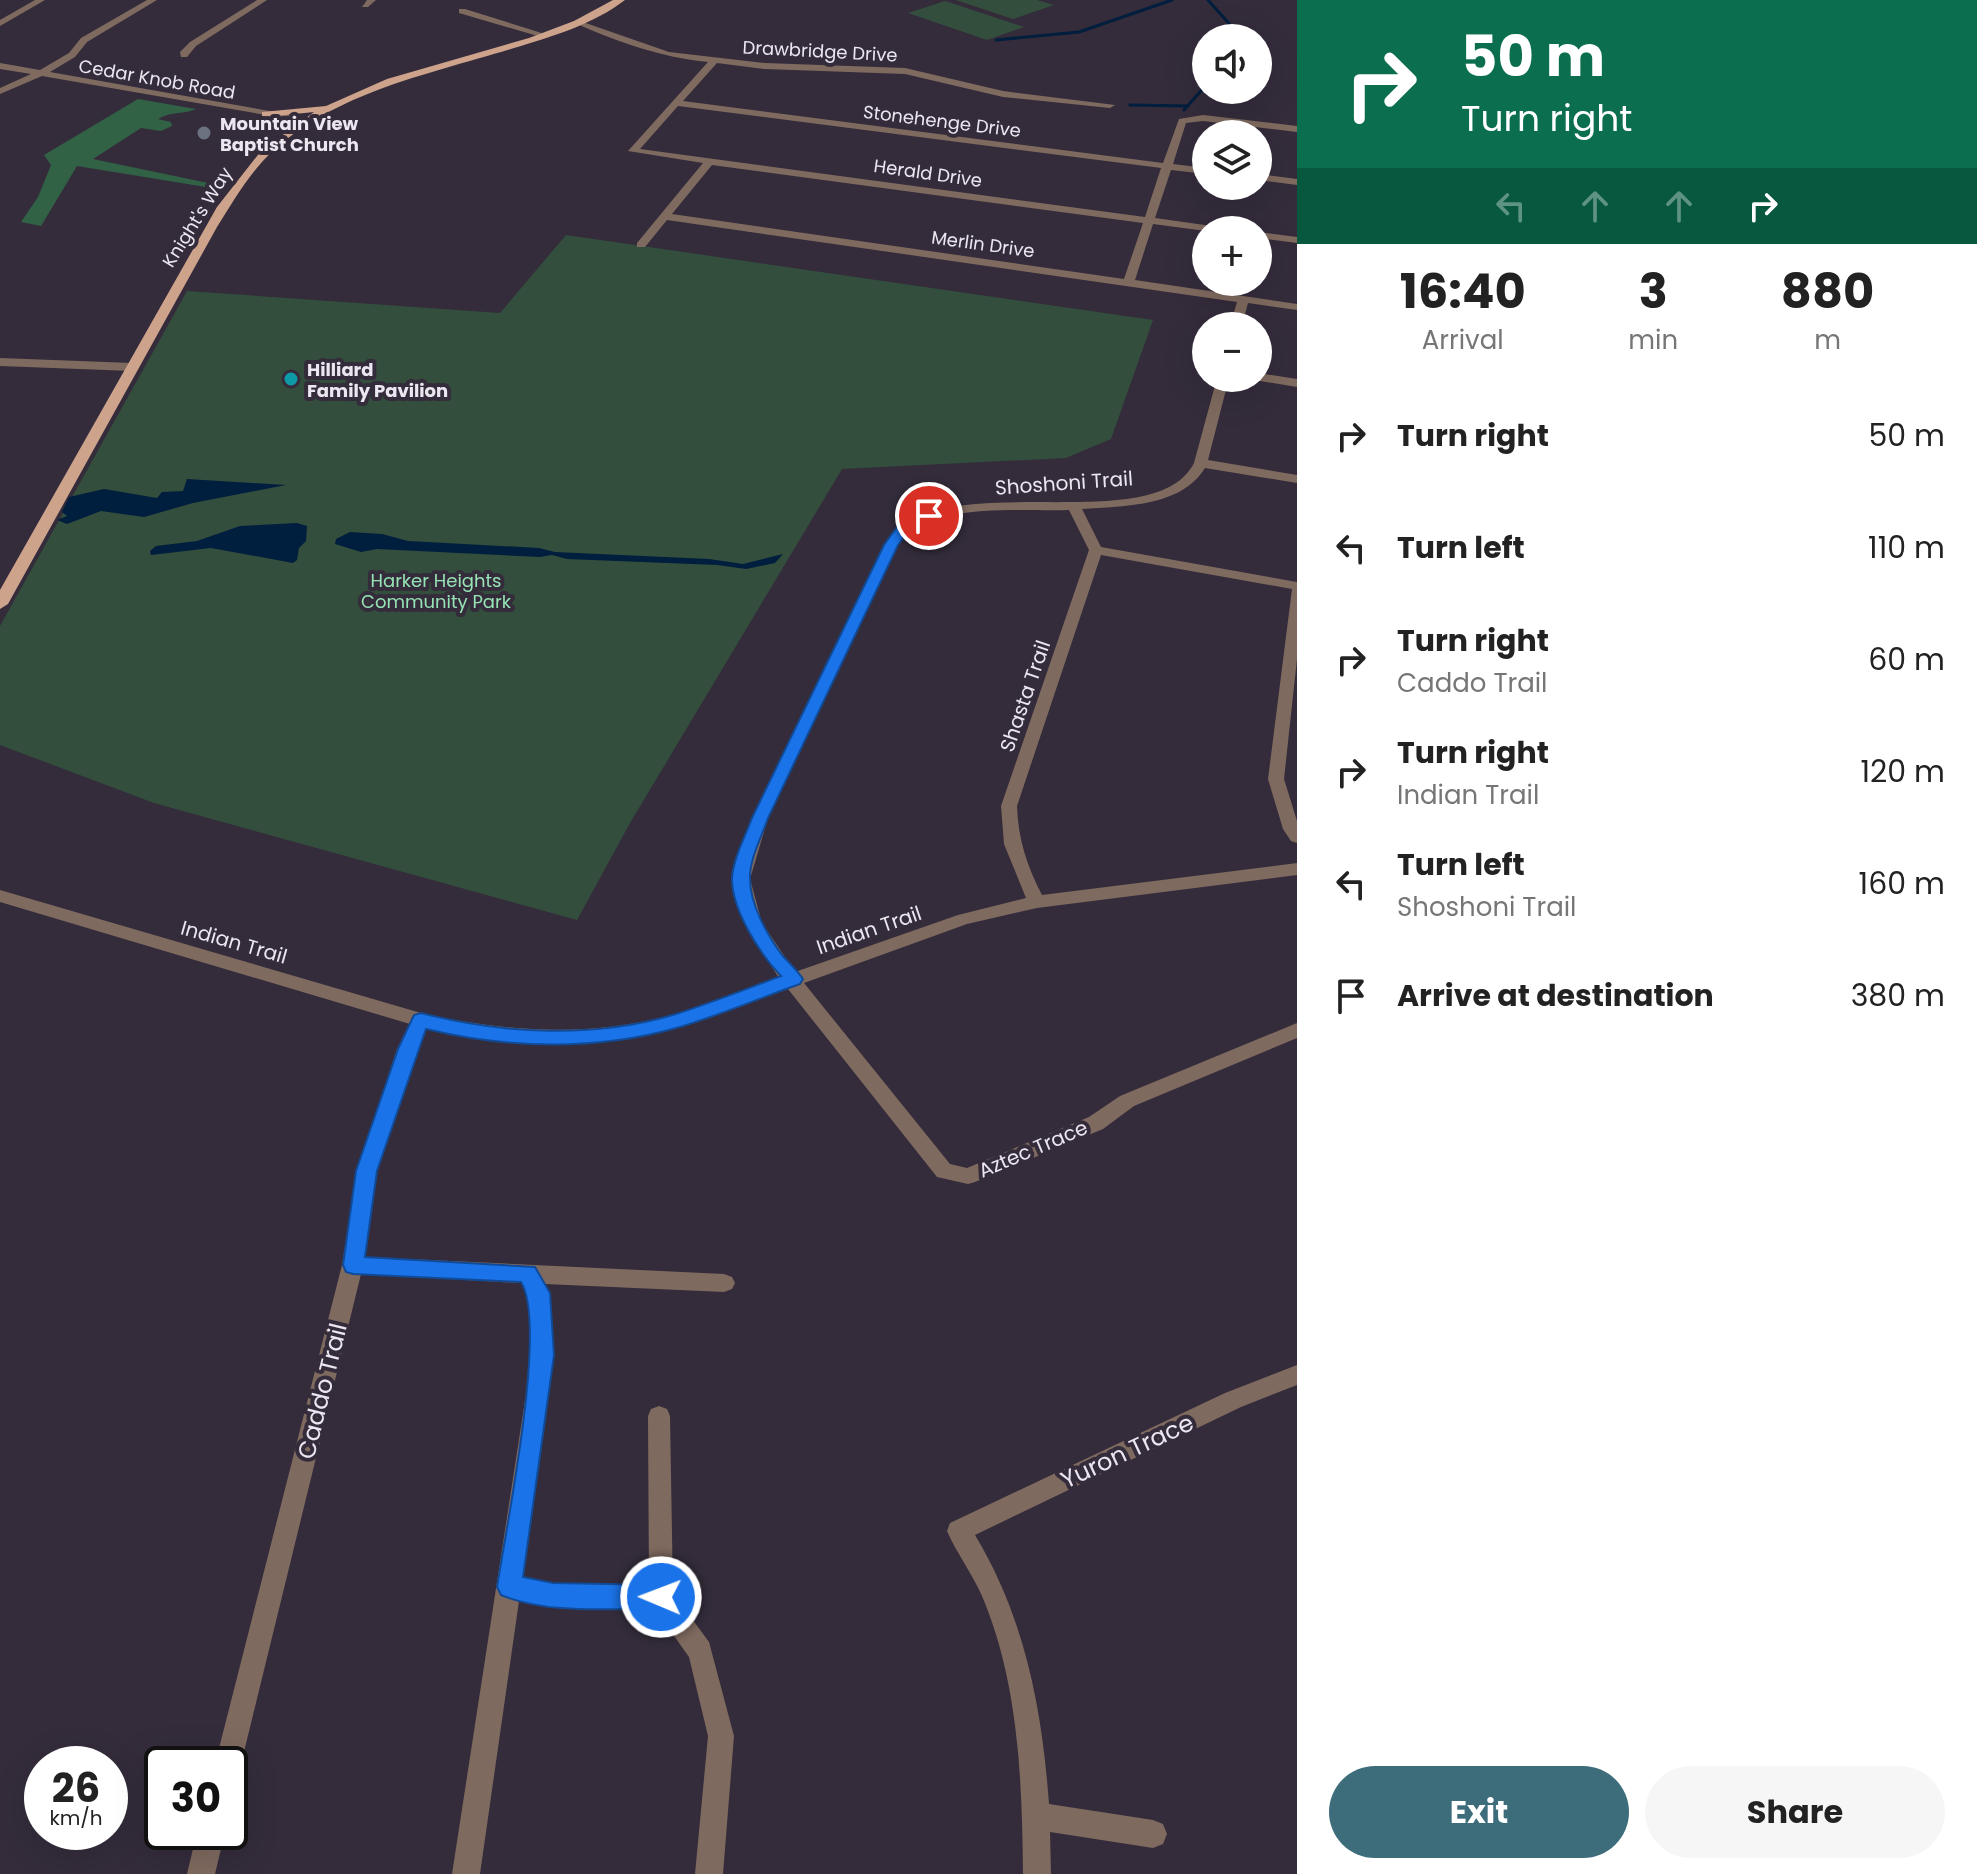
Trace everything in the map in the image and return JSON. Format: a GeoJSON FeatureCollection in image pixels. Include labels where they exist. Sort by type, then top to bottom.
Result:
{"type":"FeatureCollection","features":[{"type":"Feature","properties":{"kind":"main road","name":"Knight's Way"},"geometry":{"type":"LineString","coordinates":[[0,604],[229,198],[253,165],[276,143],[337,104],[399,80],[580,22],[620,0]]}},
{"type":"Feature","properties":{"kind":"main road"},"geometry":{"type":"LineString","coordinates":[[268,114],[337,104]]}},
{"type":"Feature","properties":{"kind":"main road"},"geometry":{"type":"LineString","coordinates":[[268,114],[284,126],[276,143]]}},
{"type":"Feature","properties":{"kind":"street"},"geometry":{"type":"LineString","coordinates":[[0,23],[41,0]]}},
{"type":"Feature","properties":{"kind":"street"},"geometry":{"type":"LineString","coordinates":[[0,91],[63,62],[77,47],[153,0]]}},
{"type":"Feature","properties":{"kind":"street"},"geometry":{"type":"LineString","coordinates":[[184,55],[193,44],[263,0]]}},
{"type":"Feature","properties":{"kind":"street"},"geometry":{"type":"LineString","coordinates":[[462,11],[544,35]]}},
{"type":"Feature","properties":{"kind":"street","name":"Drawbridge Drive"},"geometry":{"type":"LineString","coordinates":[[580,22],[652,51],[785,68],[865,67],[905,71],[1003,94],[1110,105]]}},
{"type":"Feature","properties":{"kind":"street"},"geometry":{"type":"LineString","coordinates":[[675,103],[715,60]]}},
{"type":"Feature","properties":{"kind":"street","name":"Cedar Knob Road"},"geometry":{"type":"LineString","coordinates":[[0,66],[309,121]]}},
{"type":"Feature","properties":{"kind":"street","name":"Herald Drive"},"geometry":{"type":"LineString","coordinates":[[675,103],[633,151],[1192,227]]}},
{"type":"Feature","properties":{"kind":"street","name":"Stonehenge Drive"},"geometry":{"type":"LineString","coordinates":[[675,103],[1192,169]]}},
{"type":"Feature","properties":{"kind":"street"},"geometry":{"type":"LineString","coordinates":[[1128,283],[1182,121],[1193,118],[1297,129]]}},
{"type":"Feature","properties":{"kind":"street"},"geometry":{"type":"LineString","coordinates":[[641,245],[709,162]]}},
{"type":"Feature","properties":{"kind":"street"},"geometry":{"type":"LineString","coordinates":[[1272,179],[1297,182]]}},
{"type":"Feature","properties":{"kind":"street","name":"Merlin Drive"},"geometry":{"type":"LineString","coordinates":[[664,216],[1297,307]]}},
{"type":"Feature","properties":{"kind":"street"},"geometry":{"type":"LineString","coordinates":[[1272,237],[1297,240]]}},
{"type":"Feature","properties":{"kind":"street"},"geometry":{"type":"LineString","coordinates":[[1240,312],[1243,299]]}},
{"type":"Feature","properties":{"kind":"street"},"geometry":{"type":"LineString","coordinates":[[0,362],[132,367]]}},
{"type":"Feature","properties":{"kind":"street"},"geometry":{"type":"LineString","coordinates":[[1272,379],[1297,383]]}},
{"type":"Feature","properties":{"kind":"street"},"geometry":{"type":"LineString","coordinates":[[1219,392],[1201,463],[1297,479]]}},
{"type":"Feature","properties":{"kind":"street","name":"Shoshoni Trail"},"geometry":{"type":"LineString","coordinates":[[794,979],[775,959],[749,913],[741,879],[746,856],[760,818],[891,545],[902,530],[929,516],[950,511],[1073,504],[1165,494],[1188,482],[1201,463]]}},
{"type":"Feature","properties":{"kind":"street"},"geometry":{"type":"LineString","coordinates":[[1073,504],[1096,550],[1297,589],[1276,779],[1291,829],[1297,837]]}},
{"type":"Feature","properties":{"kind":"street","name":"Shasta Trail"},"geometry":{"type":"LineString","coordinates":[[1037,902],[1012,850],[1008,829],[1009,806],[1096,550]]}},
{"type":"Feature","properties":{"kind":"street","name":"Indian Trail"},"geometry":{"type":"LineString","coordinates":[[0,896],[466,1032],[510,1037],[586,1037],[634,1031],[677,1021],[964,919],[1037,902],[1297,869]]}},
{"type":"Feature","properties":{"kind":"street","name":"Aztec Trace"},"geometry":{"type":"LineString","coordinates":[[794,979],[884,1099],[944,1171],[968,1176],[1096,1123],[1127,1101],[1297,1030]]}},
{"type":"Feature","properties":{"kind":"street","name":"Caddo Trail"},"geometry":{"type":"LineString","coordinates":[[233,1746],[353,1265],[367,1171],[407,1049],[421,1020]]}},
{"type":"Feature","properties":{"kind":"street"},"geometry":{"type":"LineString","coordinates":[[353,1265],[724,1283]]}},
{"type":"Feature","properties":{"kind":"street"},"geometry":{"type":"LineString","coordinates":[[466,1874],[543,1355],[539,1293],[527,1274]]}},
{"type":"Feature","properties":{"kind":"street","name":"Yuron Trace"},"geometry":{"type":"LineString","coordinates":[[1037,1816],[1030,1731],[1010,1637],[993,1593],[959,1531],[1233,1400],[1297,1375]]}},
{"type":"Feature","properties":{"kind":"street"},"geometry":{"type":"LineString","coordinates":[[659,1416],[661,1597],[700,1651],[721,1736],[709,1874]]}},
{"type":"Feature","properties":{"kind":"street"},"geometry":{"type":"LineString","coordinates":[[509,1587],[553,1595],[661,1597]]}},
{"type":"Feature","properties":{"kind":"street"},"geometry":{"type":"LineString","coordinates":[[1037,1874],[1037,1816],[1153,1834]]}},
{"type":"Feature","properties":{"kind":"street"},"geometry":{"type":"LineString","coordinates":[[201,1874],[207,1850]]}},
{"type":"Feature","properties":{"kind":"green space"},"geometry":{"type":"Polygon","coordinates":[[[956,0],[1037,0],[1054,5],[1013,19],[956,0]]]}},
{"type":"Feature","properties":{"kind":"green space"},"geometry":{"type":"Polygon","coordinates":[[[945,1],[1024,27],[987,40],[908,13],[945,1]]]}},
{"type":"Feature","properties":{"kind":"green space"},"geometry":{"type":"Polygon","coordinates":[[[138,99],[196,109],[158,119],[171,122],[172,126],[161,131],[141,128],[93,159],[213,184],[212,188],[77,166],[41,226],[21,222],[38,197],[51,165],[44,155],[138,99]]]}},
{"type":"Feature","properties":{"kind":"green space","name":"Harker Heights Community Park"},"geometry":{"type":"Polygon","coordinates":[[[566,235],[1153,320],[1111,439],[1066,458],[842,469],[630,823],[577,920],[154,803],[0,745],[0,626],[187,291],[500,313],[566,235]]]}},
{"type":"Feature","properties":{"kind":"water"},"geometry":{"type":"Polygon","coordinates":[[[187,479],[286,485],[193,503],[144,517],[101,511],[67,524],[57,520],[67,516],[62,512],[69,497],[104,489],[157,498],[162,492],[183,491],[187,479]]]}},
{"type":"Feature","properties":{"kind":"water"},"geometry":{"type":"Polygon","coordinates":[[[297,523],[307,526],[306,541],[299,548],[297,560],[293,563],[211,548],[151,555],[150,551],[156,546],[197,541],[240,526],[297,523]]]}},
{"type":"Feature","properties":{"kind":"water"},"geometry":{"type":"Polygon","coordinates":[[[350,532],[382,534],[408,541],[709,559],[743,564],[783,554],[775,563],[746,569],[567,559],[552,555],[540,557],[377,549],[361,552],[335,544],[336,539],[350,532]]]}},
{"type":"Feature","properties":{"kind":"waterway"},"geometry":{"type":"LineString","coordinates":[[996,40],[1079,32],[1172,0]]}},
{"type":"Feature","properties":{"kind":"waterway"},"geometry":{"type":"LineString","coordinates":[[1208,0],[1229,24]]}},
{"type":"Feature","properties":{"kind":"waterway"},"geometry":{"type":"LineString","coordinates":[[1188,106],[1192,101]]}},
{"type":"Feature","properties":{"kind":"waterway"},"geometry":{"type":"LineString","coordinates":[[1130,105],[1188,106]]}},
{"type":"Feature","properties":{"kind":"waterway"},"geometry":{"type":"LineString","coordinates":[[1184,110],[1188,106]]}},
{"type":"Feature","properties":{"kind":"place","name":"Mountain View Baptist Church"},"geometry":{"type":"Point","coordinates":[204,133]}},
{"type":"Feature","properties":{"kind":"place","name":"Hilliard Family Pavilion"},"geometry":{"type":"Point","coordinates":[291,379]}},
{"type":"Feature","properties":{"kind":"route"},"geometry":{"type":"LineString","coordinates":[[661,1597],[553,1595],[509,1587],[543,1355],[539,1293],[527,1274],[353,1265],[367,1171],[407,1049],[421,1020],[466,1032],[510,1037],[586,1037],[634,1031],[677,1021],[794,979],[775,959],[745,903],[741,879],[746,856],[760,818],[891,545],[902,530],[914,521],[929,516]]}}]}
